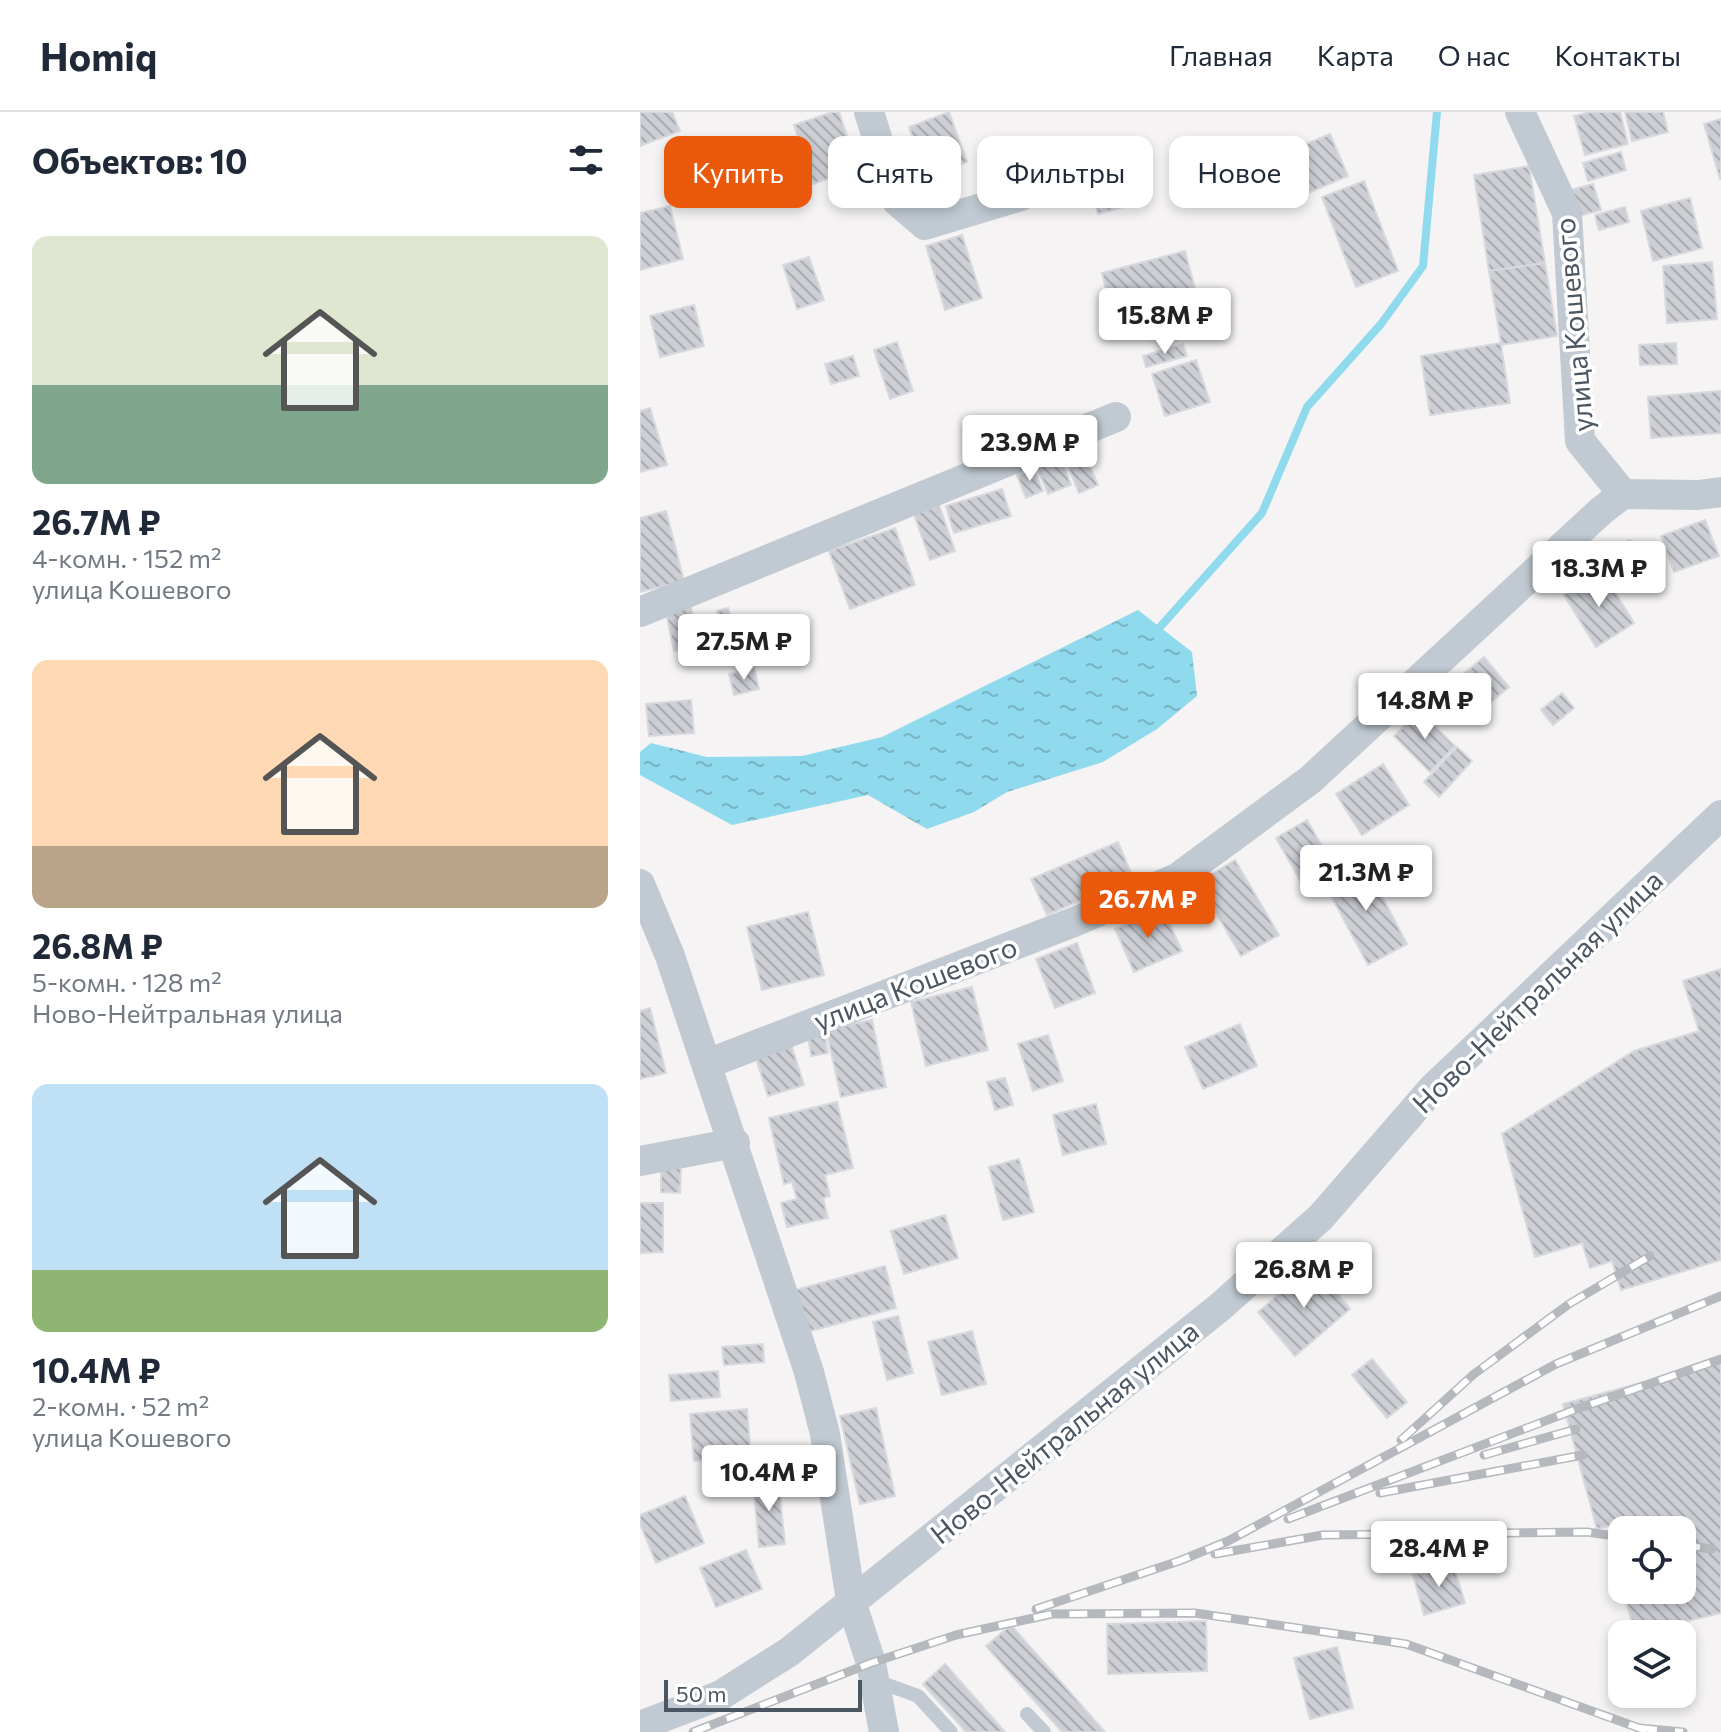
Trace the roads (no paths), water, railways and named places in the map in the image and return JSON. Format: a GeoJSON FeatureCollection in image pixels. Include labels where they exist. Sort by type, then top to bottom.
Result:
{"type":"FeatureCollection","features":[{"type":"Feature","properties":{"kind":"street"},"geometry":{"type":"LineString","coordinates":[[869,112],[897,201],[925,225],[981,208]]}},
{"type":"Feature","properties":{"kind":"street","name":"улица Кошевого"},"geometry":{"type":"LineString","coordinates":[[707,1064],[1074,922],[1177,878],[1310,780],[1623,494],[1580,441],[1567,213],[1520,112]]}},
{"type":"Feature","properties":{"kind":"street"},"geometry":{"type":"LineString","coordinates":[[640,612],[1116,417]]}},
{"type":"Feature","properties":{"kind":"street"},"geometry":{"type":"LineString","coordinates":[[1623,494],[1698,495],[1721,492]]}},
{"type":"Feature","properties":{"kind":"street","name":"Ново-Нейтральная улица"},"geometry":{"type":"LineString","coordinates":[[640,1726],[721,1695],[789,1652],[1220,1307],[1321,1217],[1432,1089],[1721,815]]}},
{"type":"Feature","properties":{"kind":"street"},"geometry":{"type":"LineString","coordinates":[[640,884],[670,956],[735,1143],[809,1372],[825,1434],[851,1601],[874,1680],[884,1732]]}},
{"type":"Feature","properties":{"kind":"street"},"geometry":{"type":"LineString","coordinates":[[640,1161],[735,1143]]}},
{"type":"Feature","properties":{"kind":"lane"},"geometry":{"type":"LineString","coordinates":[[874,1680],[918,1696],[951,1732]]}},
{"type":"Feature","properties":{"kind":"lane"},"geometry":{"type":"LineString","coordinates":[[1027,1714],[1044,1732]]}},
{"type":"Feature","properties":{"kind":"water"},"geometry":{"type":"Polygon","coordinates":[[[1138,610],[1192,652],[1197,696],[1157,729],[1103,762],[1007,792],[974,812],[927,829],[868,795],[732,825],[640,775],[640,752],[651,743],[707,757],[802,756],[882,737],[1138,610]]]}},
{"type":"Feature","properties":{"kind":"waterway"},"geometry":{"type":"LineString","coordinates":[[1160,627],[1262,513],[1307,407],[1381,324],[1423,266],[1437,112]]}},
{"type":"Feature","properties":{"kind":"railway"},"geometry":{"type":"LineString","coordinates":[[1401,1440],[1474,1374],[1569,1304],[1650,1256]]}},
{"type":"Feature","properties":{"kind":"railway"},"geometry":{"type":"LineString","coordinates":[[1036,1609],[1179,1561],[1228,1541],[1556,1364],[1721,1296]]}},
{"type":"Feature","properties":{"kind":"railway"},"geometry":{"type":"LineString","coordinates":[[1288,1519],[1574,1410],[1721,1359]]}},
{"type":"Feature","properties":{"kind":"railway"},"geometry":{"type":"LineString","coordinates":[[1484,1455],[1576,1429]]}},
{"type":"Feature","properties":{"kind":"railway"},"geometry":{"type":"LineString","coordinates":[[1380,1493],[1583,1455]]}},
{"type":"Feature","properties":{"kind":"railway"},"geometry":{"type":"LineString","coordinates":[[1215,1554],[1323,1535],[1587,1532],[1608,1535]]}},
{"type":"Feature","properties":{"kind":"railway"},"geometry":{"type":"LineString","coordinates":[[1696,1547],[1712,1549]]}},
{"type":"Feature","properties":{"kind":"railway"},"geometry":{"type":"LineString","coordinates":[[693,1732],[871,1663],[956,1635],[1052,1614],[1195,1613],[1406,1644],[1650,1732]]}},
{"type":"Feature","properties":{"kind":"railway"},"geometry":{"type":"LineString","coordinates":[[1639,1728],[1683,1732]]}}]}
